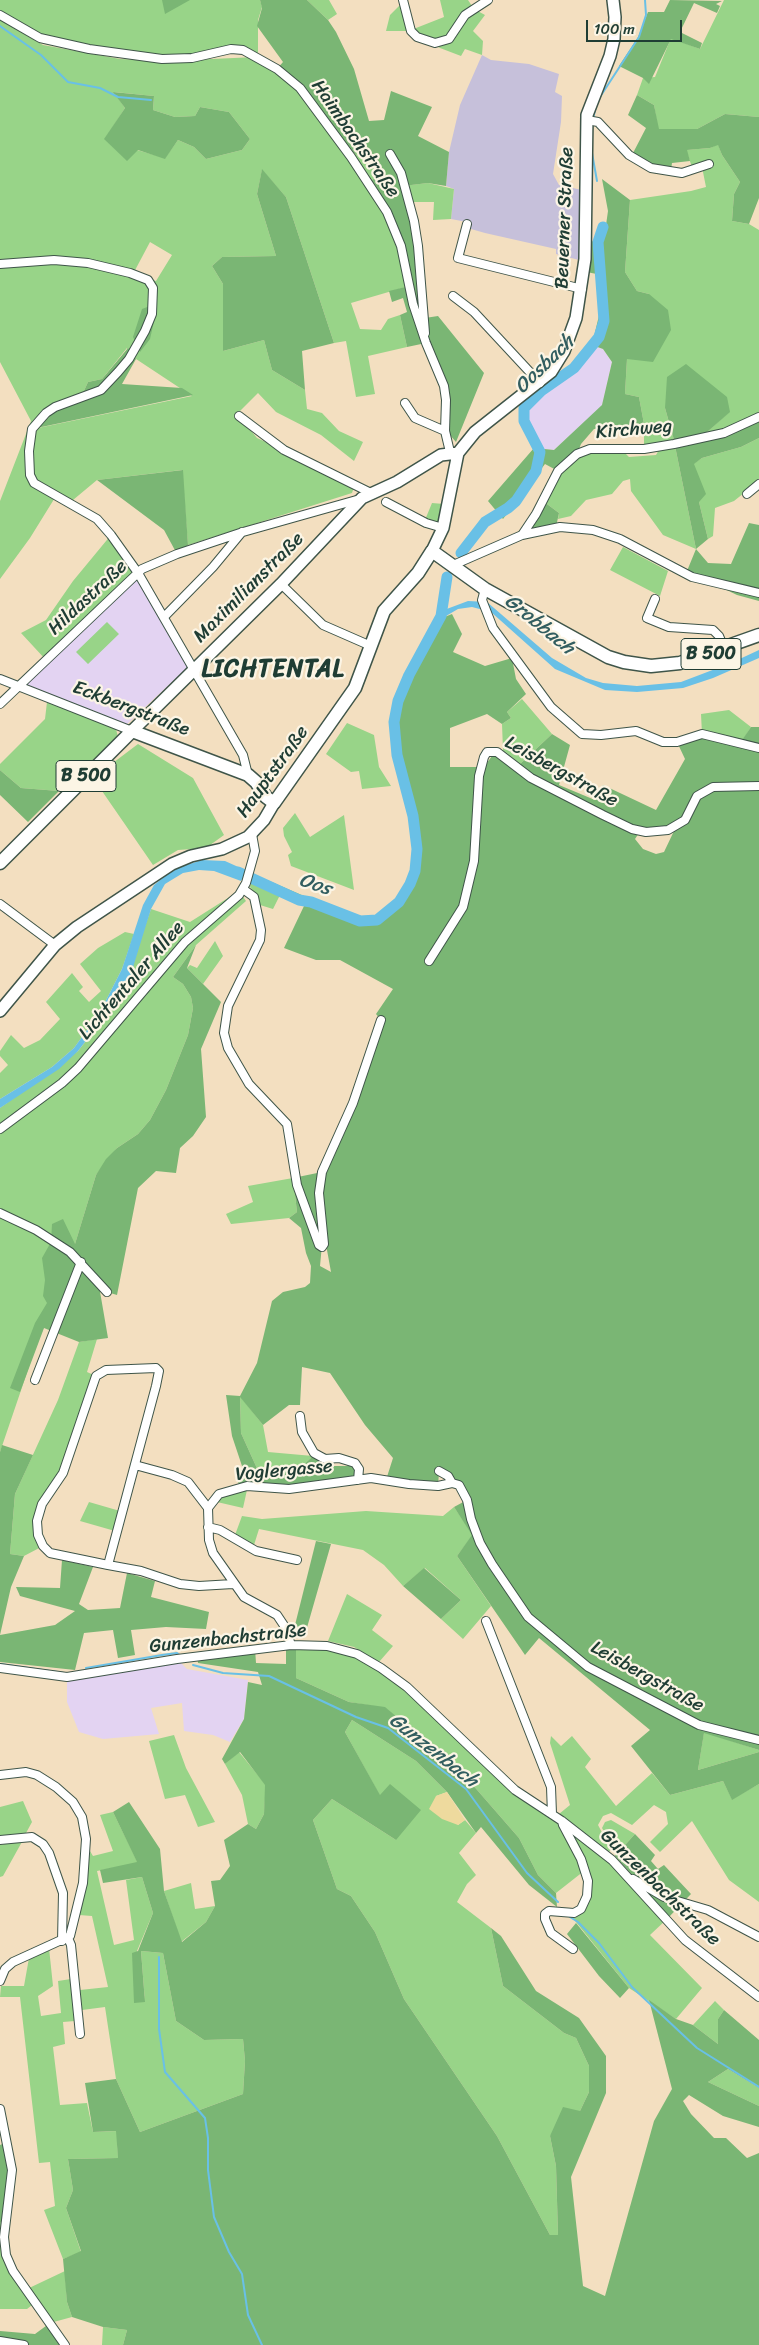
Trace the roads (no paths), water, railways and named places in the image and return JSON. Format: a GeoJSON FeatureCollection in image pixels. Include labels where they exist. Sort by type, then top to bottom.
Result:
{"type":"FeatureCollection","features":[{"type":"Feature","properties":{"kind":"main road","name":"Beuerner Straße"},"geometry":{"type":"LineString","coordinates":[[454,453],[475,432],[540,383],[551,372],[564,351],[576,318],[582,289],[585,251],[592,121],[590,103],[610,56],[614,39],[615,17],[613,0]]}},
{"type":"Feature","properties":{"kind":"main road","name":"Maximilianstraße"},"geometry":{"type":"LineString","coordinates":[[0,863],[367,496],[441,455],[454,453]]}},
{"type":"Feature","properties":{"kind":"main road","name":"Hauptstraße"},"geometry":{"type":"LineString","coordinates":[[0,1011],[55,945],[77,927],[172,864],[192,856],[222,849],[252,834],[264,820],[352,692],[372,646],[384,611],[418,573],[432,552],[443,528],[454,453]]}},
{"type":"Feature","properties":{"kind":"main road","name":"B 500"},"geometry":{"type":"LineString","coordinates":[[432,552],[484,595],[608,657],[624,662],[652,666],[670,665],[697,659],[759,635]]}},
{"type":"Feature","properties":{"kind":"main road","name":"Eckbergstraße"},"geometry":{"type":"LineString","coordinates":[[132,730],[248,775]]}},
{"type":"Feature","properties":{"kind":"main road"},"geometry":{"type":"LineString","coordinates":[[248,775],[256,782],[268,799],[274,803]]}},
{"type":"Feature","properties":{"kind":"street"},"geometry":{"type":"LineString","coordinates":[[403,0],[411,30],[417,37],[436,44],[449,39],[465,16],[488,0]]}},
{"type":"Feature","properties":{"kind":"street","name":"Haimbachstraße"},"geometry":{"type":"LineString","coordinates":[[0,15],[40,38],[80,48],[162,59],[192,58],[231,49],[243,50],[277,69],[300,88],[351,157],[387,212],[401,246],[413,304],[426,343],[444,386],[446,431],[454,453]]}},
{"type":"Feature","properties":{"kind":"street"},"geometry":{"type":"LineString","coordinates":[[592,121],[629,155],[651,168],[682,173],[710,164]]}},
{"type":"Feature","properties":{"kind":"street","name":"Haimbachstraße"},"geometry":{"type":"LineString","coordinates":[[390,154],[401,173],[410,202],[418,246],[426,343]]}},
{"type":"Feature","properties":{"kind":"street"},"geometry":{"type":"LineString","coordinates":[[467,224],[458,258],[582,289]]}},
{"type":"Feature","properties":{"kind":"street"},"geometry":{"type":"LineString","coordinates":[[0,264],[54,260],[88,263],[148,280],[153,288],[152,314],[145,331],[129,359],[101,390],[56,407],[39,420],[32,429],[30,475],[34,483],[97,519],[138,572],[243,755],[248,775]]}},
{"type":"Feature","properties":{"kind":"street"},"geometry":{"type":"LineString","coordinates":[[453,296],[474,312],[540,383]]}},
{"type":"Feature","properties":{"kind":"street"},"geometry":{"type":"LineString","coordinates":[[405,403],[415,418],[446,431]]}},
{"type":"Feature","properties":{"kind":"street"},"geometry":{"type":"LineString","coordinates":[[239,416],[284,450],[367,496]]}},
{"type":"Feature","properties":{"kind":"street","name":"Kirchweg"},"geometry":{"type":"LineString","coordinates":[[522,536],[536,514],[550,483],[566,463],[577,454],[590,449],[657,448],[724,433],[759,417]]}},
{"type":"Feature","properties":{"kind":"street"},"geometry":{"type":"LineString","coordinates":[[747,494],[759,484]]}},
{"type":"Feature","properties":{"kind":"street","name":"Hildastraße"},"geometry":{"type":"LineString","coordinates":[[0,704],[138,572],[177,554],[242,532],[367,496]]}},
{"type":"Feature","properties":{"kind":"street"},"geometry":{"type":"LineString","coordinates":[[386,502],[426,523],[443,528]]}},
{"type":"Feature","properties":{"kind":"street"},"geometry":{"type":"LineString","coordinates":[[451,566],[522,536],[560,527],[593,530],[620,539],[692,577],[759,593]]}},
{"type":"Feature","properties":{"kind":"street"},"geometry":{"type":"LineString","coordinates":[[164,617],[213,567],[242,532]]}},
{"type":"Feature","properties":{"kind":"street"},"geometry":{"type":"LineString","coordinates":[[281,584],[323,624],[372,646]]}},
{"type":"Feature","properties":{"kind":"street"},"geometry":{"type":"LineString","coordinates":[[484,595],[484,610],[493,628],[551,707],[582,734],[601,735],[636,731],[662,742],[670,742],[702,734],[759,748]]}},
{"type":"Feature","properties":{"kind":"street"},"geometry":{"type":"LineString","coordinates":[[655,599],[647,618],[669,627],[713,630],[719,636],[724,648]]}},
{"type":"Feature","properties":{"kind":"street","name":"Eckbergstraße"},"geometry":{"type":"LineString","coordinates":[[0,679],[132,730]]}},
{"type":"Feature","properties":{"kind":"street","name":"Leisbergstraße"},"geometry":{"type":"LineString","coordinates":[[429,961],[463,906],[474,860],[479,776],[487,752],[497,752],[531,778],[632,829],[646,832],[668,830],[685,820],[697,796],[713,787],[759,786]]}},
{"type":"Feature","properties":{"kind":"street","name":"Lichtentaler Allee"},"geometry":{"type":"LineString","coordinates":[[0,1129],[62,1083],[78,1068],[185,942],[235,900],[244,886],[255,851],[252,834]]}},
{"type":"Feature","properties":{"kind":"street"},"geometry":{"type":"LineString","coordinates":[[244,886],[254,898],[261,930],[260,940],[228,1006],[224,1033],[228,1048],[249,1084],[287,1124],[297,1185],[319,1245],[322,1246],[324,1244],[319,1193],[322,1172],[353,1103],[381,1020]]}},
{"type":"Feature","properties":{"kind":"street"},"geometry":{"type":"LineString","coordinates":[[0,904],[55,945]]}},
{"type":"Feature","properties":{"kind":"street"},"geometry":{"type":"LineString","coordinates":[[0,1213],[36,1230],[70,1252],[107,1292]]}},
{"type":"Feature","properties":{"kind":"street"},"geometry":{"type":"LineString","coordinates":[[35,1380],[81,1262]]}},
{"type":"Feature","properties":{"kind":"street"},"geometry":{"type":"LineString","coordinates":[[108,1565],[160,1370],[150,1368],[106,1370],[96,1376],[63,1473],[42,1504],[37,1521],[38,1535],[43,1546],[50,1553],[108,1565],[141,1571],[180,1584],[200,1586],[233,1584]]}},
{"type":"Feature","properties":{"kind":"street","name":"Voglergasse"},"geometry":{"type":"LineString","coordinates":[[300,1416],[302,1432],[314,1453],[325,1459],[339,1458],[355,1463],[359,1469],[358,1480]]}},
{"type":"Feature","properties":{"kind":"street"},"geometry":{"type":"LineString","coordinates":[[135,1466],[172,1474],[188,1482],[208,1508],[208,1527],[213,1554],[244,1597],[277,1615],[285,1627],[291,1644]]}},
{"type":"Feature","properties":{"kind":"street","name":"Leisbergstraße"},"geometry":{"type":"LineString","coordinates":[[439,1471],[448,1476],[452,1483],[459,1485],[467,1500],[471,1519],[492,1564],[528,1616],[588,1667],[699,1725],[759,1740]]}},
{"type":"Feature","properties":{"kind":"street","name":"Voglergasse"},"geometry":{"type":"LineString","coordinates":[[208,1508],[220,1494],[247,1486],[289,1489],[370,1478],[438,1486],[452,1483]]}},
{"type":"Feature","properties":{"kind":"street"},"geometry":{"type":"LineString","coordinates":[[208,1527],[220,1530],[256,1550],[296,1560]]}},
{"type":"Feature","properties":{"kind":"street"},"geometry":{"type":"LineString","coordinates":[[486,1621],[551,1787],[552,1814]]}},
{"type":"Feature","properties":{"kind":"street","name":"Gunzenbachstraße"},"geometry":{"type":"LineString","coordinates":[[0,1668],[67,1677],[176,1658],[291,1644],[342,1649],[381,1668],[406,1687],[515,1790],[562,1821],[612,1860],[685,1940],[759,1997]]}},
{"type":"Feature","properties":{"kind":"street"},"geometry":{"type":"LineString","coordinates":[[0,1775],[26,1772],[37,1776],[73,1802],[82,1817],[86,1840],[83,1883],[74,1926],[65,1940],[13,1962],[5,1969],[0,1982]]}},
{"type":"Feature","properties":{"kind":"street","name":"Gunzenbachstraße"},"geometry":{"type":"LineString","coordinates":[[562,1821],[581,1859],[588,1881],[587,1896],[581,1909],[574,1913],[549,1911],[545,1914],[545,1919],[552,1933],[573,1949]]}},
{"type":"Feature","properties":{"kind":"street"},"geometry":{"type":"LineString","coordinates":[[0,1840],[32,1837],[43,1844],[49,1853],[64,1893],[65,1940],[71,1945],[80,2034]]}},
{"type":"Feature","properties":{"kind":"street"},"geometry":{"type":"LineString","coordinates":[[631,1879],[638,1880],[664,1898],[698,1906],[720,1915],[759,1937]]}},
{"type":"Feature","properties":{"kind":"street"},"geometry":{"type":"LineString","coordinates":[[0,2109],[12,2170],[4,2237],[6,2255],[13,2271],[66,2345]]}},
{"type":"Feature","properties":{"kind":"street"},"geometry":{"type":"LineString","coordinates":[[0,2341],[24,2345]]}},
{"type":"Feature","properties":{"kind":"water"},"geometry":{"type":"Polygon","coordinates":[[[468,601],[487,602],[552,658],[586,678],[603,683],[637,686],[681,682],[759,650],[759,658],[713,678],[683,688],[637,692],[605,690],[555,669],[491,612],[472,607],[458,609],[446,616],[444,610],[468,601]]]}},
{"type":"Feature","properties":{"kind":"water"},"geometry":{"type":"Polygon","coordinates":[[[202,860],[225,861],[245,870],[241,881],[214,871],[199,870],[183,873],[165,884],[151,909],[130,977],[120,997],[78,1051],[59,1069],[0,1108],[0,1099],[52,1067],[74,1048],[100,1012],[122,969],[143,905],[154,885],[174,869],[202,860]]]}},
{"type":"Feature","properties":{"kind":"waterway","name":"Oosbach"},"geometry":{"type":"LineString","coordinates":[[600,97],[639,37],[646,15],[645,0]]}},
{"type":"Feature","properties":{"kind":"waterway"},"geometry":{"type":"LineString","coordinates":[[0,26],[41,55],[68,82],[100,88],[118,97],[151,100]]}},
{"type":"Feature","properties":{"kind":"waterway","name":"Oosbach"},"geometry":{"type":"LineString","coordinates":[[593,119],[596,106]]}},
{"type":"Feature","properties":{"kind":"waterway","name":"Oosbach"},"geometry":{"type":"LineString","coordinates":[[592,153],[597,181]]}},
{"type":"Feature","properties":{"kind":"waterway","name":"Oosbach"},"geometry":{"type":"LineString","coordinates":[[461,553],[485,522],[516,501],[536,471],[540,452],[524,421],[524,408],[541,391],[574,368],[599,337],[604,321],[598,242],[603,227]]}},
{"type":"Feature","properties":{"kind":"waterway","name":"Oos"},"geometry":{"type":"LineString","coordinates":[[238,872],[299,900],[311,902],[360,921],[377,920],[399,902],[410,884],[415,871],[417,849],[413,816],[397,755],[394,722],[398,701],[409,675],[441,616],[447,577]]}},
{"type":"Feature","properties":{"kind":"waterway","name":"Gunzenbach"},"geometry":{"type":"LineString","coordinates":[[86,1668],[177,1653],[181,1656]]}},
{"type":"Feature","properties":{"kind":"waterway","name":"Gunzenbach"},"geometry":{"type":"LineString","coordinates":[[0,1664],[64,1673]]}},
{"type":"Feature","properties":{"kind":"waterway","name":"Gunzenbach"},"geometry":{"type":"LineString","coordinates":[[193,1665],[223,1673],[269,1676],[356,1717],[388,1728],[466,1789],[527,1873],[558,1902]]}},
{"type":"Feature","properties":{"kind":"waterway","name":"Gunzenbach"},"geometry":{"type":"LineString","coordinates":[[570,1917],[578,1922],[599,1943],[632,1987],[697,2048],[759,2087]]}},
{"type":"Feature","properties":{"kind":"waterway"},"geometry":{"type":"LineString","coordinates":[[159,1957],[159,2029],[165,2072],[205,2118],[208,2138],[208,2170],[214,2217],[229,2252],[242,2274],[248,2315],[262,2345]]}},
{"type":"Feature","properties":{"kind":"district","name":"LICHTENTAL"},"geometry":{"type":"Point","coordinates":[273,670]}},
{"type":"Feature","properties":{"kind":"water label","name":"Grobbach"},"geometry":{"type":"Point","coordinates":[539,625]}}]}
